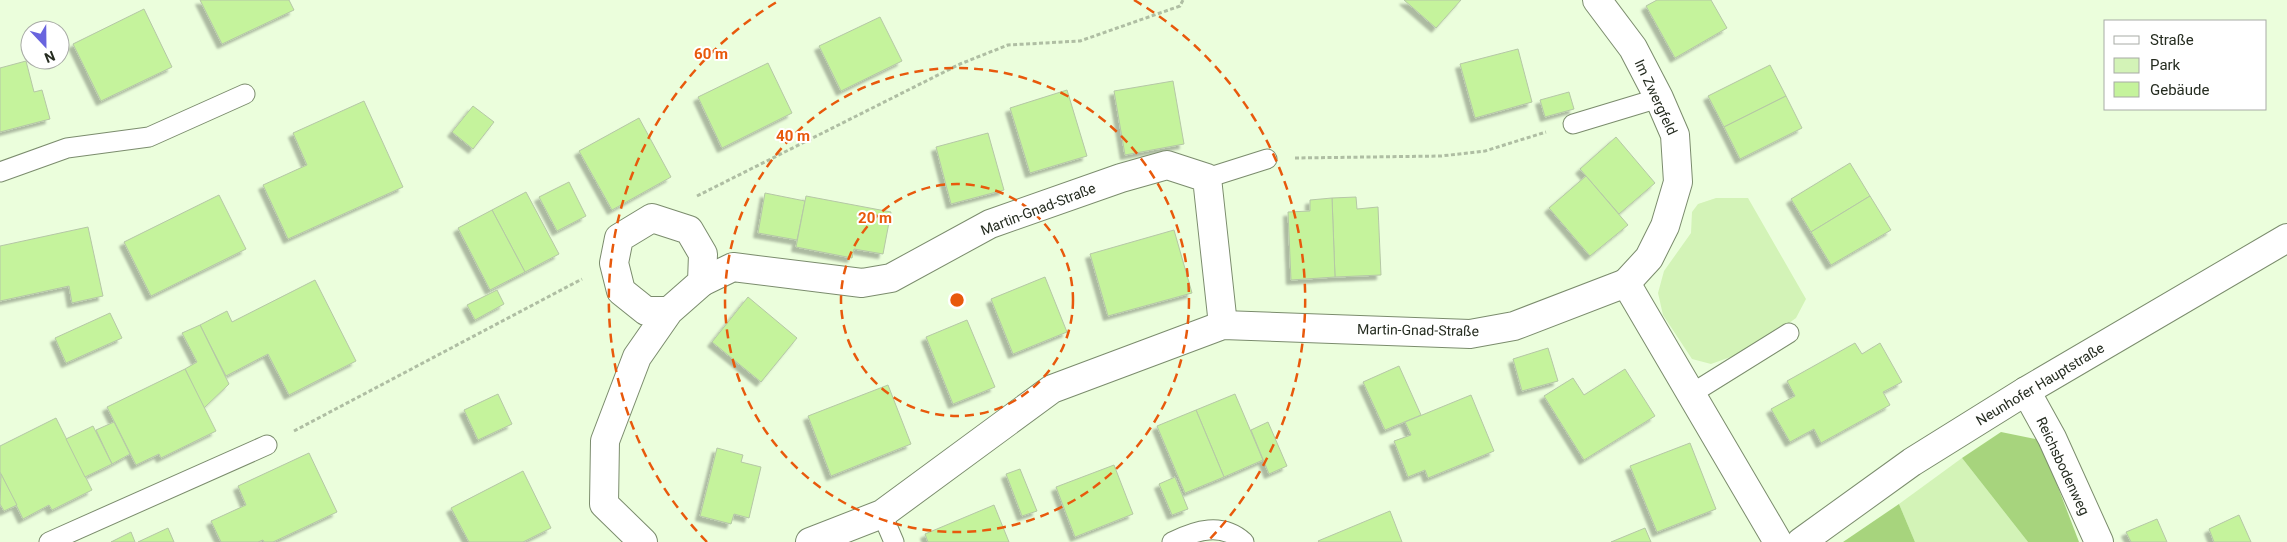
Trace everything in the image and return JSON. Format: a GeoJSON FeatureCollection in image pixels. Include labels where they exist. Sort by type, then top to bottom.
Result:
{"type":"FeatureCollection","features":[{"type":"Feature","properties":{"kind":"street","name":"Im Zwergfeld"},"geometry":{"type":"LineString","coordinates":[[1597,0],[1633,48],[1659,98],[1675,135],[1678,182],[1664,226],[1649,258],[1626,283]]}},
{"type":"Feature","properties":{"kind":"street","name":"Martin-Gnad-Straße"},"geometry":{"type":"LineString","coordinates":[[643,542],[604,504],[605,440],[637,357],[669,311],[702,282],[733,267],[862,283],[890,278],[990,224],[1121,178],[1167,165],[1208,178]]}},
{"type":"Feature","properties":{"kind":"street"},"geometry":{"type":"LineString","coordinates":[[1208,178],[1223,325]]}},
{"type":"Feature","properties":{"kind":"street"},"geometry":{"type":"LineString","coordinates":[[669,311],[646,311],[621,290],[614,263],[619,238],[652,218],[689,230],[703,254],[702,282]]}},
{"type":"Feature","properties":{"kind":"street","name":"Neunhofer Hauptstraße"},"geometry":{"type":"LineString","coordinates":[[1801,542],[1912,462],[2026,391],[2287,238]]}},
{"type":"Feature","properties":{"kind":"street"},"geometry":{"type":"LineString","coordinates":[[1626,283],[1778,542]]}},
{"type":"Feature","properties":{"kind":"street","name":"Martin-Gnad-Straße"},"geometry":{"type":"LineString","coordinates":[[810,542],[882,514],[1052,389],[1223,325],[1470,334],[1514,326],[1626,283]]}},
{"type":"Feature","properties":{"kind":"street","name":"Reichsbodenweg"},"geometry":{"type":"LineString","coordinates":[[2026,391],[2052,438],[2099,542]]}},
{"type":"Feature","properties":{"kind":"lane"},"geometry":{"type":"LineString","coordinates":[[0,172],[67,148],[149,137],[245,94]]}},
{"type":"Feature","properties":{"kind":"lane"},"geometry":{"type":"LineString","coordinates":[[1573,124],[1659,98]]}},
{"type":"Feature","properties":{"kind":"lane"},"geometry":{"type":"LineString","coordinates":[[1208,178],[1267,159]]}},
{"type":"Feature","properties":{"kind":"lane"},"geometry":{"type":"LineString","coordinates":[[1691,394],[1789,334]]}},
{"type":"Feature","properties":{"kind":"lane"},"geometry":{"type":"LineString","coordinates":[[49,542],[267,445]]}},
{"type":"Feature","properties":{"kind":"lane"},"geometry":{"type":"LineString","coordinates":[[882,514],[894,542]]}},
{"type":"Feature","properties":{"kind":"lane"},"geometry":{"type":"LineString","coordinates":[[1172,542],[1190,533],[1214,530],[1233,532],[1244,542]]}},
{"type":"Feature","properties":{"kind":"path"},"geometry":{"type":"LineString","coordinates":[[652,218],[960,64],[1008,45],[1080,41],[1180,6],[1183,0]]}},
{"type":"Feature","properties":{"kind":"path"},"geometry":{"type":"LineString","coordinates":[[1267,159],[1441,156],[1484,151],[1573,124]]}},
{"type":"Feature","properties":{"kind":"path"},"geometry":{"type":"LineString","coordinates":[[267,445],[614,263]]}},
{"type":"Feature","properties":{"kind":"green space"},"geometry":{"type":"Polygon","coordinates":[[[1716,198],[1748,198],[1806,299],[1796,318],[1753,349],[1711,364],[1692,359],[1663,315],[1658,293],[1664,271],[1691,233],[1692,212],[1698,204],[1716,198]]]}},
{"type":"Feature","properties":{"kind":"green space"},"geometry":{"type":"Polygon","coordinates":[[[2001,432],[2040,440],[2079,542],[2028,542],[1962,458],[2001,432]]]}},
{"type":"Feature","properties":{"kind":"green space"},"geometry":{"type":"Polygon","coordinates":[[[1962,458],[2028,542],[1915,542],[1899,504],[1962,458]]]}},
{"type":"Feature","properties":{"kind":"green space"},"geometry":{"type":"Polygon","coordinates":[[[1899,504],[1915,542],[1843,542],[1899,504]]]}},
{"type":"Feature","properties":{"kind":"building"},"geometry":{"type":"Polygon","coordinates":[[[200,0],[289,0],[294,10],[222,44],[200,0]]]}},
{"type":"Feature","properties":{"kind":"building"},"geometry":{"type":"Polygon","coordinates":[[[1404,0],[1461,0],[1436,28],[1404,0]]]}},
{"type":"Feature","properties":{"kind":"building"},"geometry":{"type":"Polygon","coordinates":[[[1657,0],[1711,0],[1727,28],[1675,58],[1646,6],[1657,0]]]}},
{"type":"Feature","properties":{"kind":"building"},"geometry":{"type":"Polygon","coordinates":[[[144,9],[172,67],[101,101],[73,44],[144,9]]]}},
{"type":"Feature","properties":{"kind":"building"},"geometry":{"type":"Polygon","coordinates":[[[880,17],[902,61],[841,91],[819,46],[880,17]]]}},
{"type":"Feature","properties":{"kind":"building"},"geometry":{"type":"Polygon","coordinates":[[[1518,49],[1532,102],[1475,118],[1460,64],[1518,49]]]}},
{"type":"Feature","properties":{"kind":"building"},"geometry":{"type":"Polygon","coordinates":[[[20,63],[20,70],[28,70],[34,92],[42,90],[50,119],[0,132],[0,68],[20,63]]]}},
{"type":"Feature","properties":{"kind":"building"},"geometry":{"type":"Polygon","coordinates":[[[768,63],[792,113],[722,148],[698,97],[768,63]]]}},
{"type":"Feature","properties":{"kind":"building"},"geometry":{"type":"Polygon","coordinates":[[[1770,65],[1786,96],[1724,127],[1708,96],[1770,65]]]}},
{"type":"Feature","properties":{"kind":"building"},"geometry":{"type":"Polygon","coordinates":[[[1173,81],[1184,144],[1125,155],[1114,91],[1173,81]]]}},
{"type":"Feature","properties":{"kind":"building"},"geometry":{"type":"Polygon","coordinates":[[[1067,90],[1087,156],[1030,173],[1010,108],[1067,90]]]}},
{"type":"Feature","properties":{"kind":"building"},"geometry":{"type":"Polygon","coordinates":[[[1569,92],[1574,109],[1545,117],[1540,100],[1569,92]]]}},
{"type":"Feature","properties":{"kind":"building"},"geometry":{"type":"Polygon","coordinates":[[[1786,96],[1802,128],[1740,159],[1724,127],[1786,96]]]}},
{"type":"Feature","properties":{"kind":"building"},"geometry":{"type":"Polygon","coordinates":[[[364,101],[403,187],[288,239],[263,185],[307,165],[293,133],[364,101]]]}},
{"type":"Feature","properties":{"kind":"building"},"geometry":{"type":"Polygon","coordinates":[[[473,106],[494,122],[473,149],[452,132],[473,106]]]}},
{"type":"Feature","properties":{"kind":"building"},"geometry":{"type":"Polygon","coordinates":[[[639,118],[671,177],[612,210],[579,151],[639,118]]]}},
{"type":"Feature","properties":{"kind":"building"},"geometry":{"type":"Polygon","coordinates":[[[988,133],[1004,190],[951,204],[936,147],[988,133]]]}},
{"type":"Feature","properties":{"kind":"building"},"geometry":{"type":"Polygon","coordinates":[[[1616,137],[1655,183],[1619,214],[1580,169],[1616,137]]]}},
{"type":"Feature","properties":{"kind":"building"},"geometry":{"type":"Polygon","coordinates":[[[1850,163],[1870,196],[1811,232],[1791,199],[1850,163]]]}},
{"type":"Feature","properties":{"kind":"building"},"geometry":{"type":"Polygon","coordinates":[[[1586,176],[1628,225],[1590,256],[1549,208],[1586,176]]]}},
{"type":"Feature","properties":{"kind":"building"},"geometry":{"type":"Polygon","coordinates":[[[569,182],[586,216],[557,231],[539,197],[569,182]]]}},
{"type":"Feature","properties":{"kind":"building"},"geometry":{"type":"Polygon","coordinates":[[[526,192],[559,254],[525,272],[492,210],[526,192]]]}},
{"type":"Feature","properties":{"kind":"building"},"geometry":{"type":"Polygon","coordinates":[[[765,193],[805,201],[797,240],[758,233],[765,193]]]}},
{"type":"Feature","properties":{"kind":"building"},"geometry":{"type":"Polygon","coordinates":[[[219,195],[246,249],[151,296],[124,242],[219,195]]]}},
{"type":"Feature","properties":{"kind":"building"},"geometry":{"type":"Polygon","coordinates":[[[806,196],[891,212],[883,254],[854,249],[852,258],[796,247],[806,196]]]}},
{"type":"Feature","properties":{"kind":"building"},"geometry":{"type":"Polygon","coordinates":[[[1870,196],[1891,230],[1831,265],[1811,232],[1870,196]]]}},
{"type":"Feature","properties":{"kind":"building"},"geometry":{"type":"Polygon","coordinates":[[[1356,197],[1357,209],[1378,207],[1381,275],[1335,277],[1332,198],[1356,197]]]}},
{"type":"Feature","properties":{"kind":"building"},"geometry":{"type":"Polygon","coordinates":[[[1332,198],[1335,277],[1291,280],[1288,212],[1310,211],[1310,200],[1332,198]]]}},
{"type":"Feature","properties":{"kind":"building"},"geometry":{"type":"Polygon","coordinates":[[[492,210],[525,272],[490,290],[458,228],[492,210]]]}},
{"type":"Feature","properties":{"kind":"building"},"geometry":{"type":"Polygon","coordinates":[[[88,227],[103,296],[72,303],[69,286],[0,301],[0,246],[88,227]]]}},
{"type":"Feature","properties":{"kind":"building"},"geometry":{"type":"Polygon","coordinates":[[[1174,230],[1192,293],[1108,316],[1090,254],[1174,230]]]}},
{"type":"Feature","properties":{"kind":"building"},"geometry":{"type":"Polygon","coordinates":[[[1045,277],[1067,332],[1013,354],[991,299],[1045,277]]]}},
{"type":"Feature","properties":{"kind":"building"},"geometry":{"type":"Polygon","coordinates":[[[315,280],[356,361],[289,395],[268,354],[226,376],[200,325],[227,311],[232,322],[315,280]]]}},
{"type":"Feature","properties":{"kind":"building"},"geometry":{"type":"Polygon","coordinates":[[[497,290],[504,304],[475,320],[467,305],[497,290]]]}},
{"type":"Feature","properties":{"kind":"building"},"geometry":{"type":"Polygon","coordinates":[[[748,297],[797,338],[761,382],[712,342],[748,297]]]}},
{"type":"Feature","properties":{"kind":"building"},"geometry":{"type":"Polygon","coordinates":[[[110,313],[122,338],[66,363],[55,338],[110,313]]]}},
{"type":"Feature","properties":{"kind":"building"},"geometry":{"type":"Polygon","coordinates":[[[967,320],[995,387],[953,404],[926,337],[967,320]]]}},
{"type":"Feature","properties":{"kind":"building"},"geometry":{"type":"Polygon","coordinates":[[[200,325],[229,384],[204,408],[185,369],[197,362],[182,333],[200,325]]]}},
{"type":"Feature","properties":{"kind":"building"},"geometry":{"type":"Polygon","coordinates":[[[1855,343],[1862,354],[1880,343],[1902,382],[1883,392],[1890,405],[1821,443],[1814,429],[1790,442],[1771,409],[1795,396],[1787,381],[1855,343]]]}},
{"type":"Feature","properties":{"kind":"building"},"geometry":{"type":"Polygon","coordinates":[[[1548,348],[1558,381],[1522,391],[1513,359],[1548,348]]]}},
{"type":"Feature","properties":{"kind":"building"},"geometry":{"type":"Polygon","coordinates":[[[1399,366],[1421,415],[1385,430],[1363,382],[1399,366]]]}},
{"type":"Feature","properties":{"kind":"building"},"geometry":{"type":"Polygon","coordinates":[[[185,369],[216,431],[161,458],[159,454],[136,465],[107,407],[185,369]]]}},
{"type":"Feature","properties":{"kind":"building"},"geometry":{"type":"Polygon","coordinates":[[[1625,369],[1655,416],[1584,460],[1544,396],[1573,378],[1584,395],[1625,369]]]}},
{"type":"Feature","properties":{"kind":"building"},"geometry":{"type":"Polygon","coordinates":[[[888,385],[911,444],[831,476],[808,416],[888,385]]]}},
{"type":"Feature","properties":{"kind":"building"},"geometry":{"type":"Polygon","coordinates":[[[498,394],[512,424],[478,440],[464,410],[498,394]]]}},
{"type":"Feature","properties":{"kind":"building"},"geometry":{"type":"Polygon","coordinates":[[[1235,394],[1263,460],[1224,477],[1196,410],[1235,394]]]}},
{"type":"Feature","properties":{"kind":"building"},"geometry":{"type":"Polygon","coordinates":[[[1471,395],[1494,451],[1428,478],[1425,470],[1408,477],[1394,441],[1411,435],[1405,422],[1471,395]]]}},
{"type":"Feature","properties":{"kind":"building"},"geometry":{"type":"Polygon","coordinates":[[[1196,410],[1224,477],[1185,493],[1157,426],[1196,410]]]}},
{"type":"Feature","properties":{"kind":"building"},"geometry":{"type":"Polygon","coordinates":[[[56,418],[92,490],[52,510],[49,505],[23,519],[0,472],[0,446],[56,418]]]}},
{"type":"Feature","properties":{"kind":"building"},"geometry":{"type":"Polygon","coordinates":[[[114,422],[130,454],[112,464],[96,430],[114,422]]]}},
{"type":"Feature","properties":{"kind":"building"},"geometry":{"type":"Polygon","coordinates":[[[1268,422],[1287,466],[1269,474],[1251,430],[1268,422]]]}},
{"type":"Feature","properties":{"kind":"building"},"geometry":{"type":"Polygon","coordinates":[[[93,426],[112,464],[85,477],[66,439],[93,426]]]}},
{"type":"Feature","properties":{"kind":"building"},"geometry":{"type":"Polygon","coordinates":[[[1690,443],[1716,509],[1657,532],[1630,466],[1690,443]]]}},
{"type":"Feature","properties":{"kind":"building"},"geometry":{"type":"Polygon","coordinates":[[[717,448],[743,455],[741,462],[761,467],[749,518],[734,514],[731,524],[700,516],[717,448]]]}},
{"type":"Feature","properties":{"kind":"building"},"geometry":{"type":"Polygon","coordinates":[[[309,453],[337,512],[273,542],[264,542],[263,540],[258,542],[221,542],[211,521],[246,505],[238,486],[309,453]]]}},
{"type":"Feature","properties":{"kind":"building"},"geometry":{"type":"Polygon","coordinates":[[[1114,465],[1133,514],[1075,537],[1056,487],[1114,465]]]}},
{"type":"Feature","properties":{"kind":"building"},"geometry":{"type":"Polygon","coordinates":[[[1020,469],[1037,511],[1022,516],[1006,474],[1020,469]]]}},
{"type":"Feature","properties":{"kind":"building"},"geometry":{"type":"Polygon","coordinates":[[[523,471],[551,528],[523,542],[469,542],[451,508],[523,471]]]}},
{"type":"Feature","properties":{"kind":"building"},"geometry":{"type":"Polygon","coordinates":[[[1,474],[17,505],[4,511],[0,504],[1,474]]]}},
{"type":"Feature","properties":{"kind":"building"},"geometry":{"type":"Polygon","coordinates":[[[1175,477],[1188,509],[1172,515],[1159,484],[1175,477]]]}},
{"type":"Feature","properties":{"kind":"building"},"geometry":{"type":"Polygon","coordinates":[[[994,505],[1009,542],[928,542],[925,534],[994,505]]]}},
{"type":"Feature","properties":{"kind":"building"},"geometry":{"type":"Polygon","coordinates":[[[1390,511],[1402,542],[1318,541],[1390,511]]]}},
{"type":"Feature","properties":{"kind":"building"},"geometry":{"type":"Polygon","coordinates":[[[2239,515],[2251,542],[2214,542],[2209,529],[2239,515]]]}},
{"type":"Feature","properties":{"kind":"building"},"geometry":{"type":"Polygon","coordinates":[[[2157,519],[2167,542],[2131,542],[2126,532],[2157,519]]]}},
{"type":"Feature","properties":{"kind":"building"},"geometry":{"type":"Polygon","coordinates":[[[168,528],[174,542],[138,542],[168,528]]]}},
{"type":"Feature","properties":{"kind":"building"},"geometry":{"type":"Polygon","coordinates":[[[1645,528],[1651,542],[1611,542],[1645,528]]]}},
{"type":"Feature","properties":{"kind":"building"},"geometry":{"type":"Polygon","coordinates":[[[131,532],[135,542],[111,542],[131,532]]]}}]}
